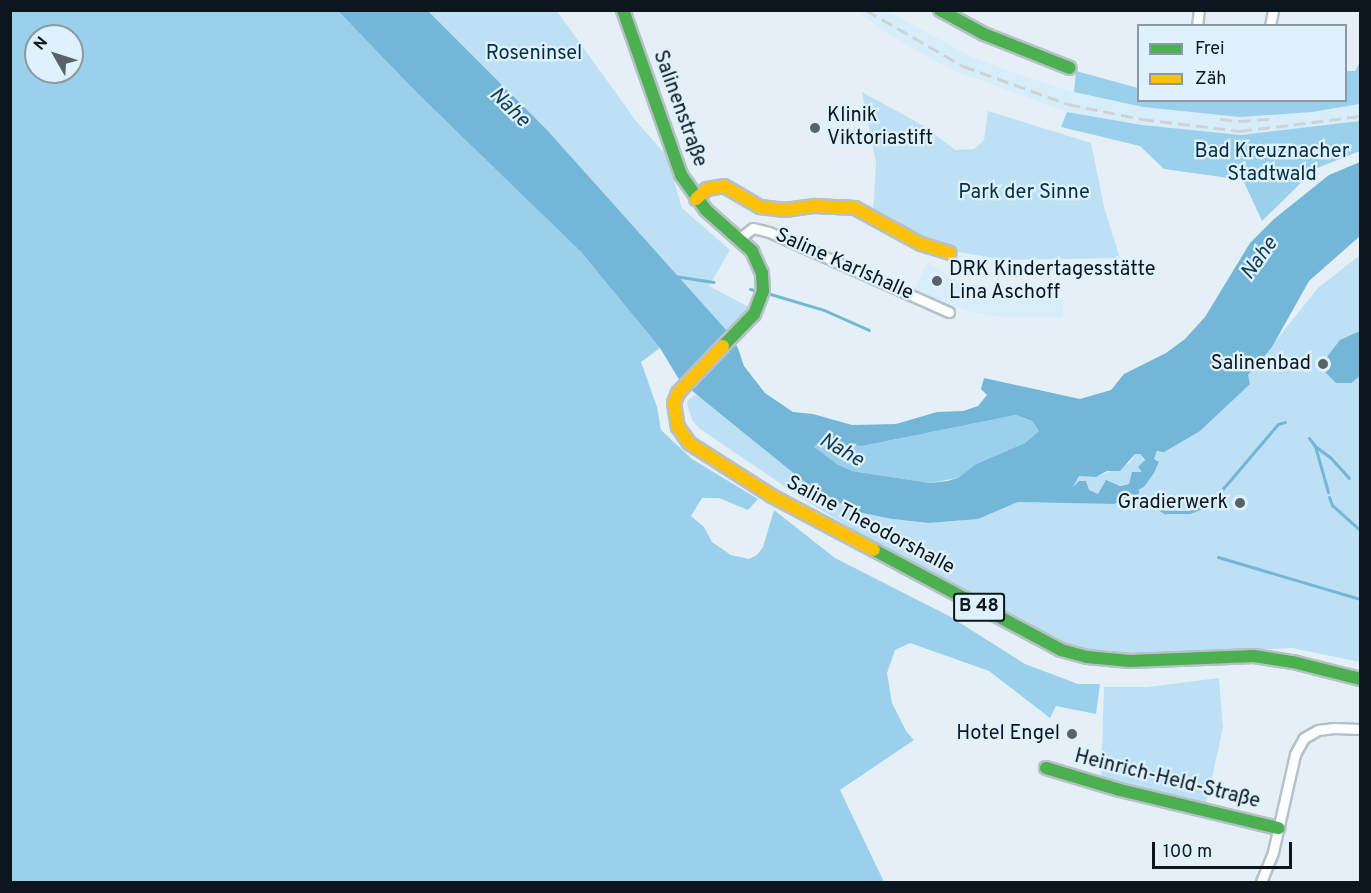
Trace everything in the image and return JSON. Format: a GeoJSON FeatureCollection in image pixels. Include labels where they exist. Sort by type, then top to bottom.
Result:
{"type":"FeatureCollection","features":[{"type":"Feature","properties":{"kind":"main road","name":"Salinenstraße"},"geometry":{"type":"LineString","coordinates":[[623,10],[677,167],[696,199],[710,214],[740,238]]}},
{"type":"Feature","properties":{"kind":"main road"},"geometry":{"type":"LineString","coordinates":[[940,10],[984,34],[1070,68]]}},
{"type":"Feature","properties":{"kind":"main road"},"geometry":{"type":"LineString","coordinates":[[696,199],[707,189],[724,186],[760,207],[785,210],[815,206],[855,208],[921,244],[950,253]]}},
{"type":"Feature","properties":{"kind":"main road","name":"Saline Theodorshalle"},"geometry":{"type":"LineString","coordinates":[[740,238],[752,250],[762,273],[763,291],[754,314],[676,398],[676,421],[681,433],[689,442],[772,496],[1061,650],[1087,657],[1130,661],[1254,656],[1293,662],[1360,678]]}},
{"type":"Feature","properties":{"kind":"main road","name":"Heinrich-Held-Straße"},"geometry":{"type":"LineString","coordinates":[[1046,768],[1120,790],[1278,828]]}},
{"type":"Feature","properties":{"kind":"street","name":"Saline Karlshalle"},"geometry":{"type":"LineString","coordinates":[[740,238],[753,228],[769,232],[949,312]]}},
{"type":"Feature","properties":{"kind":"street"},"geometry":{"type":"LineString","coordinates":[[1261,882],[1269,868],[1295,754],[1304,738],[1318,730],[1360,729]]}},
{"type":"Feature","properties":{"kind":"shaded area"},"geometry":{"type":"Polygon","coordinates":[[[858,11],[888,11],[970,56],[1074,92],[1143,107],[1312,112],[1360,104],[1360,121],[1241,135],[1142,125],[1067,112],[958,72],[920,53],[879,28],[858,11]]]}},
{"type":"Feature","properties":{"kind":"shaded area","name":"DRK Kindertagesstätte Lina Aschoff"},"geometry":{"type":"Polygon","coordinates":[[[927,262],[979,296],[1013,300],[1063,300],[1063,317],[1000,317],[971,312],[914,291],[927,262]]]}},
{"type":"Feature","properties":{"kind":"green space"},"geometry":{"type":"Polygon","coordinates":[[[10,11],[338,11],[416,92],[581,252],[660,348],[641,362],[657,407],[661,430],[692,459],[758,499],[748,510],[719,498],[702,498],[691,516],[704,527],[712,542],[731,555],[749,559],[757,555],[763,547],[774,510],[835,558],[949,616],[1025,664],[1078,684],[1100,684],[1096,714],[1056,706],[1050,718],[989,671],[910,643],[895,650],[887,673],[892,703],[906,731],[914,740],[840,790],[884,882],[11,882],[10,11]]]}},
{"type":"Feature","properties":{"kind":"green space","name":"Roseninsel"},"geometry":{"type":"Polygon","coordinates":[[[428,11],[557,11],[636,121],[666,155],[682,208],[730,250],[709,286],[749,307],[728,332],[548,131],[428,11]]]}},
{"type":"Feature","properties":{"kind":"green space","name":"Bad Kreuznacher Stadtwald"},"geometry":{"type":"Polygon","coordinates":[[[1360,62],[1360,104],[1312,112],[1240,117],[1143,107],[1074,92],[1076,71],[1137,88],[1137,102],[1347,102],[1347,71],[1355,71],[1360,62]]]}},
{"type":"Feature","properties":{"kind":"green space","name":"Park der Sinne"},"geometry":{"type":"Polygon","coordinates":[[[862,92],[924,126],[955,150],[974,149],[984,140],[988,111],[1091,143],[1104,207],[1120,258],[1003,260],[954,251],[922,241],[873,211],[876,163],[862,92]]]}},
{"type":"Feature","properties":{"kind":"green space","name":"Bad Kreuznacher Stadtwald"},"geometry":{"type":"Polygon","coordinates":[[[1067,112],[1142,125],[1241,135],[1360,121],[1360,151],[1315,169],[1262,221],[1243,180],[1164,169],[1140,146],[1061,127],[1067,112]]]}},
{"type":"Feature","properties":{"kind":"green space"},"geometry":{"type":"Polygon","coordinates":[[[1360,255],[1360,662],[1292,648],[1131,656],[1087,653],[1062,646],[927,575],[800,497],[699,428],[692,420],[688,407],[687,401],[695,395],[703,399],[802,480],[853,511],[892,519],[929,523],[978,519],[1018,502],[1114,504],[1140,492],[1138,490],[1144,487],[1159,462],[1153,459],[1158,451],[1248,375],[1318,288],[1360,255]]]}},
{"type":"Feature","properties":{"kind":"green space"},"geometry":{"type":"Polygon","coordinates":[[[1016,415],[1032,421],[1039,431],[1025,443],[976,464],[958,478],[930,483],[852,471],[837,464],[813,447],[820,443],[862,446],[1016,415]]]}},
{"type":"Feature","properties":{"kind":"green space"},"geometry":{"type":"Polygon","coordinates":[[[1135,454],[1140,454],[1145,463],[1143,472],[1131,479],[1129,484],[1101,488],[1101,493],[1098,494],[1073,487],[1079,476],[1096,477],[1130,463],[1135,454]]]}},
{"type":"Feature","properties":{"kind":"green space"},"geometry":{"type":"Polygon","coordinates":[[[1219,678],[1223,728],[1206,804],[1101,778],[1104,687],[1147,687],[1219,678]]]}},
{"type":"Feature","properties":{"kind":"water","name":"Nahe"},"geometry":{"type":"Polygon","coordinates":[[[338,11],[428,11],[548,131],[728,332],[738,348],[744,366],[765,393],[793,412],[813,414],[852,425],[896,424],[937,412],[963,411],[978,406],[987,395],[981,389],[984,378],[1080,399],[1111,390],[1124,374],[1166,353],[1185,339],[1205,317],[1250,243],[1274,219],[1329,175],[1360,162],[1360,236],[1309,281],[1272,347],[1248,375],[1250,384],[1200,431],[1164,452],[1157,451],[1154,459],[1159,462],[1154,473],[1144,487],[1138,490],[1140,492],[1137,495],[1114,504],[1018,502],[978,519],[929,523],[892,519],[853,511],[802,480],[680,381],[660,348],[581,252],[416,92],[338,11]],[[1016,415],[862,446],[820,443],[814,447],[837,464],[852,471],[930,483],[947,481],[958,478],[976,464],[1025,443],[1039,431],[1032,421],[1016,415]],[[1135,454],[1120,471],[1107,471],[1096,477],[1079,476],[1073,487],[1079,481],[1086,481],[1089,490],[1098,494],[1106,480],[1120,486],[1129,484],[1132,472],[1142,472],[1138,467],[1145,460],[1140,454],[1135,454]]]}},
{"type":"Feature","properties":{"kind":"water"},"geometry":{"type":"Polygon","coordinates":[[[1360,331],[1360,376],[1351,383],[1336,383],[1326,373],[1326,358],[1340,340],[1360,331]]]}},
{"type":"Feature","properties":{"kind":"waterway"},"geometry":{"type":"LineString","coordinates":[[674,276],[714,282]]}},
{"type":"Feature","properties":{"kind":"waterway"},"geometry":{"type":"LineString","coordinates":[[750,289],[757,291]]}},
{"type":"Feature","properties":{"kind":"waterway"},"geometry":{"type":"LineString","coordinates":[[767,293],[824,310],[869,330]]}},
{"type":"Feature","properties":{"kind":"waterway"},"geometry":{"type":"LineString","coordinates":[[1143,499],[1165,512],[1189,512],[1202,507],[1215,498],[1278,424],[1285,422]]}},
{"type":"Feature","properties":{"kind":"waterway"},"geometry":{"type":"LineString","coordinates":[[1309,438],[1315,446],[1328,492]]}},
{"type":"Feature","properties":{"kind":"waterway"},"geometry":{"type":"LineString","coordinates":[[1316,447],[1330,457],[1349,478]]}},
{"type":"Feature","properties":{"kind":"waterway"},"geometry":{"type":"LineString","coordinates":[[1329,497],[1332,505],[1360,530]]}},
{"type":"Feature","properties":{"kind":"waterway"},"geometry":{"type":"LineString","coordinates":[[1218,557],[1360,599]]}},
{"type":"Feature","properties":{"kind":"railway"},"geometry":{"type":"LineString","coordinates":[[866,10],[963,66],[1068,104],[1142,119],[1240,131],[1360,116]]}},
{"type":"Feature","properties":{"kind":"railway"},"geometry":{"type":"LineString","coordinates":[[1220,119],[1239,121],[1271,119]]}},
{"type":"Feature","properties":{"kind":"traffic: fast"},"geometry":{"type":"LineString","coordinates":[[623,10],[681,175],[706,210],[752,251],[762,273],[763,291],[754,314],[723,346]]}},
{"type":"Feature","properties":{"kind":"traffic: fast"},"geometry":{"type":"LineString","coordinates":[[940,10],[984,34],[1070,68]]}},
{"type":"Feature","properties":{"kind":"traffic: fast"},"geometry":{"type":"LineString","coordinates":[[874,550],[1061,650],[1087,657],[1130,661],[1254,656],[1293,662],[1360,679]]}},
{"type":"Feature","properties":{"kind":"traffic: fast"},"geometry":{"type":"LineString","coordinates":[[1046,768],[1120,790],[1278,828]]}},
{"type":"Feature","properties":{"kind":"traffic: slow"},"geometry":{"type":"LineString","coordinates":[[696,199],[707,189],[724,186],[760,207],[785,210],[815,206],[855,208],[921,244],[950,253]]}},
{"type":"Feature","properties":{"kind":"traffic: slow"},"geometry":{"type":"LineString","coordinates":[[723,346],[678,393],[674,403],[678,427],[689,443],[772,496],[874,550]]}},
{"type":"Feature","properties":{"kind":"place","name":"Klinik Viktoriastift"},"geometry":{"type":"Point","coordinates":[815,128]}},
{"type":"Feature","properties":{"kind":"place","name":"DRK Kindertagesstätte Lina Aschoff"},"geometry":{"type":"Point","coordinates":[937,281]}},
{"type":"Feature","properties":{"kind":"place","name":"Salinenbad"},"geometry":{"type":"Point","coordinates":[1323,364]}},
{"type":"Feature","properties":{"kind":"place","name":"Gradierwerk"},"geometry":{"type":"Point","coordinates":[1240,503]}},
{"type":"Feature","properties":{"kind":"place","name":"Hotel Engel"},"geometry":{"type":"Point","coordinates":[1072,734]}}]}
